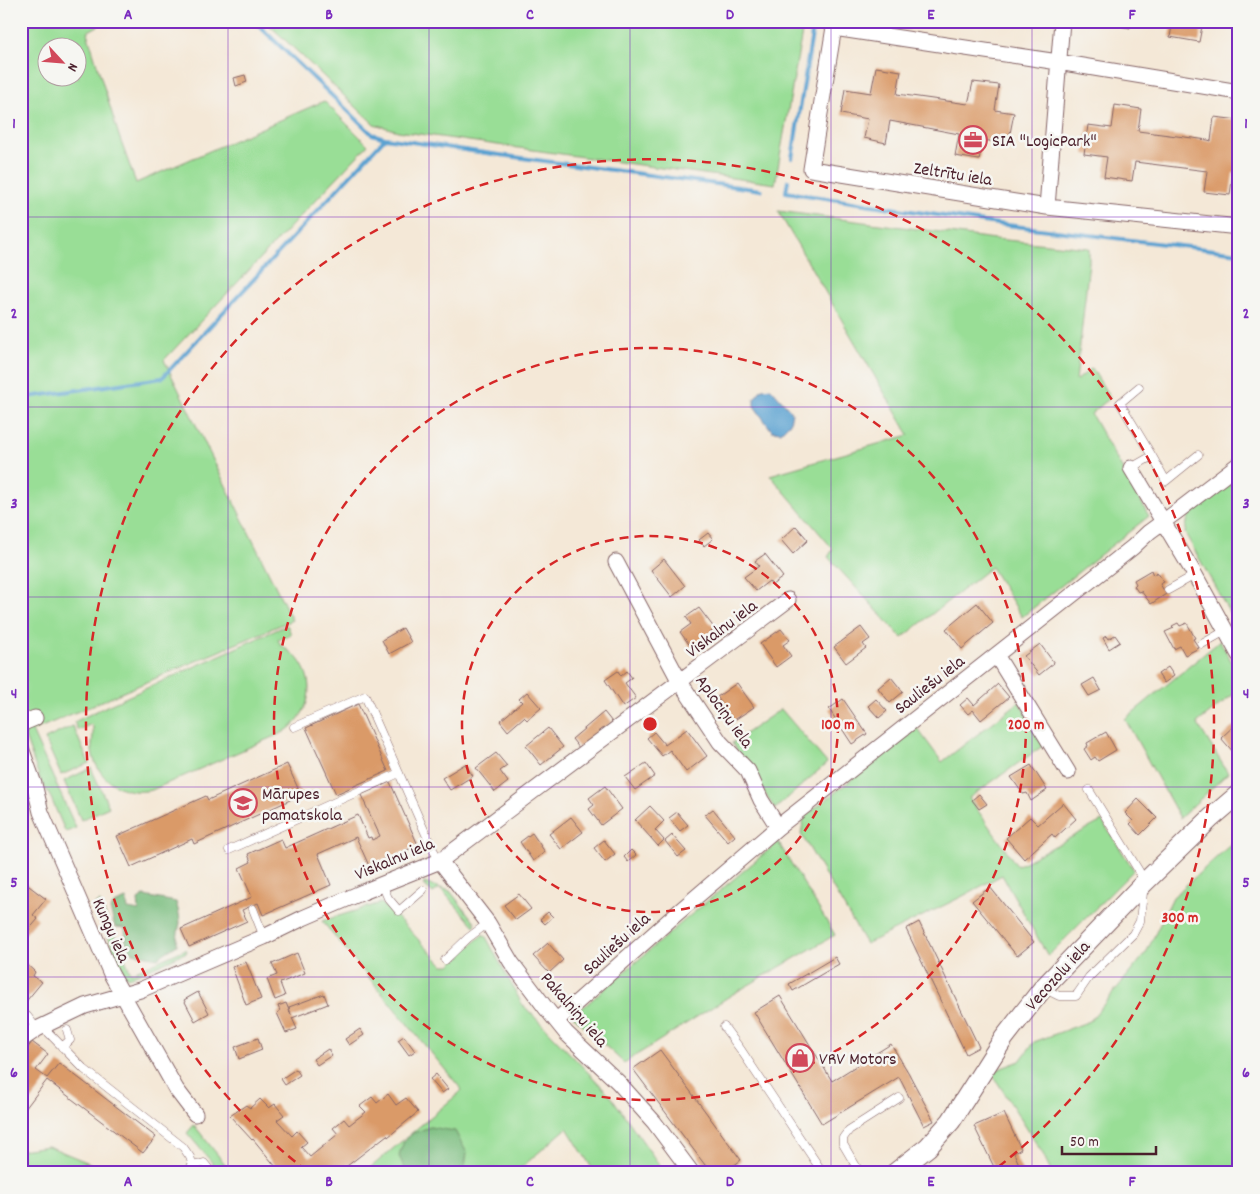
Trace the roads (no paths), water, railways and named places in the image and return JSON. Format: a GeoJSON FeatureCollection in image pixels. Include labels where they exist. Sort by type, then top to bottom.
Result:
{"type":"FeatureCollection","features":[{"type":"Feature","properties":{"kind":"street"},"geometry":{"type":"LineString","coordinates":[[1047,206],[1062,21]]}},
{"type":"Feature","properties":{"kind":"street"},"geometry":{"type":"LineString","coordinates":[[834,25],[1239,92]]}},
{"type":"Feature","properties":{"kind":"street","name":"Zeltrītu iela"},"geometry":{"type":"LineString","coordinates":[[834,25],[811,169],[1047,206],[1239,228]]}},
{"type":"Feature","properties":{"kind":"street","name":"Sauliešu iela"},"geometry":{"type":"LineString","coordinates":[[557,1020],[675,914],[778,827],[1133,547],[1149,532],[1239,464]]}},
{"type":"Feature","properties":{"kind":"street"},"geometry":{"type":"LineString","coordinates":[[1131,468],[1195,575],[1239,654]]}},
{"type":"Feature","properties":{"kind":"street","name":"Aplociņu iela"},"geometry":{"type":"LineString","coordinates":[[616,562],[680,682],[720,742],[748,771],[760,800],[778,827]]}},
{"type":"Feature","properties":{"kind":"street","name":"Viskalnu iela"},"geometry":{"type":"LineString","coordinates":[[21,1040],[40,1028],[86,1006],[140,990],[382,884],[440,861],[788,600]]}},
{"type":"Feature","properties":{"kind":"street"},"geometry":{"type":"LineString","coordinates":[[996,655],[1068,772]]}},
{"type":"Feature","properties":{"kind":"street"},"geometry":{"type":"LineString","coordinates":[[21,724],[36,718]]}},
{"type":"Feature","properties":{"kind":"street","name":"Kungu iela"},"geometry":{"type":"LineString","coordinates":[[21,748],[28,786],[108,968],[176,1090],[195,1114]]}},
{"type":"Feature","properties":{"kind":"street","name":"Vecozolu iela"},"geometry":{"type":"LineString","coordinates":[[895,1173],[928,1147],[951,1121],[1004,1038],[1043,988],[1144,883],[1210,818],[1239,794]]}},
{"type":"Feature","properties":{"kind":"street","name":"Pakalniņu iela"},"geometry":{"type":"LineString","coordinates":[[440,861],[488,923],[511,962],[545,1007],[566,1033],[618,1082],[654,1122],[692,1173]]}},
{"type":"Feature","properties":{"kind":"lane"},"geometry":{"type":"LineString","coordinates":[[1140,387],[1120,403],[1166,481],[1198,455]]}},
{"type":"Feature","properties":{"kind":"lane"},"geometry":{"type":"LineString","coordinates":[[1131,468],[1152,456]]}},
{"type":"Feature","properties":{"kind":"lane"},"geometry":{"type":"LineString","coordinates":[[1168,590],[1195,575]]}},
{"type":"Feature","properties":{"kind":"lane"},"geometry":{"type":"LineString","coordinates":[[1202,644],[1225,630]]}},
{"type":"Feature","properties":{"kind":"lane"},"geometry":{"type":"LineString","coordinates":[[294,726],[365,696],[432,848],[440,861]]}},
{"type":"Feature","properties":{"kind":"lane"},"geometry":{"type":"LineString","coordinates":[[230,850],[399,772]]}},
{"type":"Feature","properties":{"kind":"lane"},"geometry":{"type":"LineString","coordinates":[[1043,988],[1059,996],[1076,996],[1089,978],[1133,934],[1140,921],[1144,883],[1139,871],[1089,790]]}},
{"type":"Feature","properties":{"kind":"lane"},"geometry":{"type":"LineString","coordinates":[[382,884],[388,898],[399,911],[423,890]]}},
{"type":"Feature","properties":{"kind":"lane"},"geometry":{"type":"LineString","coordinates":[[253,909],[264,937]]}},
{"type":"Feature","properties":{"kind":"lane"},"geometry":{"type":"LineString","coordinates":[[445,960],[468,938],[488,923]]}},
{"type":"Feature","properties":{"kind":"lane"},"geometry":{"type":"LineString","coordinates":[[21,1012],[62,1047],[84,1069],[183,1147],[193,1166]]}},
{"type":"Feature","properties":{"kind":"lane"},"geometry":{"type":"LineString","coordinates":[[724,1027],[823,1173]]}},
{"type":"Feature","properties":{"kind":"lane"},"geometry":{"type":"LineString","coordinates":[[62,1047],[70,1040],[68,1030]]}},
{"type":"Feature","properties":{"kind":"lane"},"geometry":{"type":"LineString","coordinates":[[860,1173],[843,1144],[843,1138],[849,1130],[899,1098]]}},
{"type":"Feature","properties":{"kind":"lane"},"geometry":{"type":"LineString","coordinates":[[185,1173],[193,1166],[204,1164],[212,1173]]}},
{"type":"Feature","properties":{"kind":"water"},"geometry":{"type":"Polygon","coordinates":[[[771,388],[792,412],[790,423],[781,432],[772,431],[754,406],[754,399],[762,389],[771,388]]]}},
{"type":"Feature","properties":{"kind":"waterway"},"geometry":{"type":"LineString","coordinates":[[254,21],[372,134],[385,138],[478,152],[761,190]]}},
{"type":"Feature","properties":{"kind":"waterway"},"geometry":{"type":"LineString","coordinates":[[792,158],[814,21]]}},
{"type":"Feature","properties":{"kind":"waterway"},"geometry":{"type":"LineString","coordinates":[[21,398],[162,378],[385,138]]}},
{"type":"Feature","properties":{"kind":"waterway"},"geometry":{"type":"LineString","coordinates":[[788,181],[786,192],[990,223],[1239,253]]}},
{"type":"Feature","properties":{"kind":"place","name":"SIA \"LogicPark\""},"geometry":{"type":"Point","coordinates":[973,140]}},
{"type":"Feature","properties":{"kind":"place","name":"Mārupes pamatskola"},"geometry":{"type":"Point","coordinates":[243,803]}},
{"type":"Feature","properties":{"kind":"place","name":"VRV Motors"},"geometry":{"type":"Point","coordinates":[800,1058]}}]}
